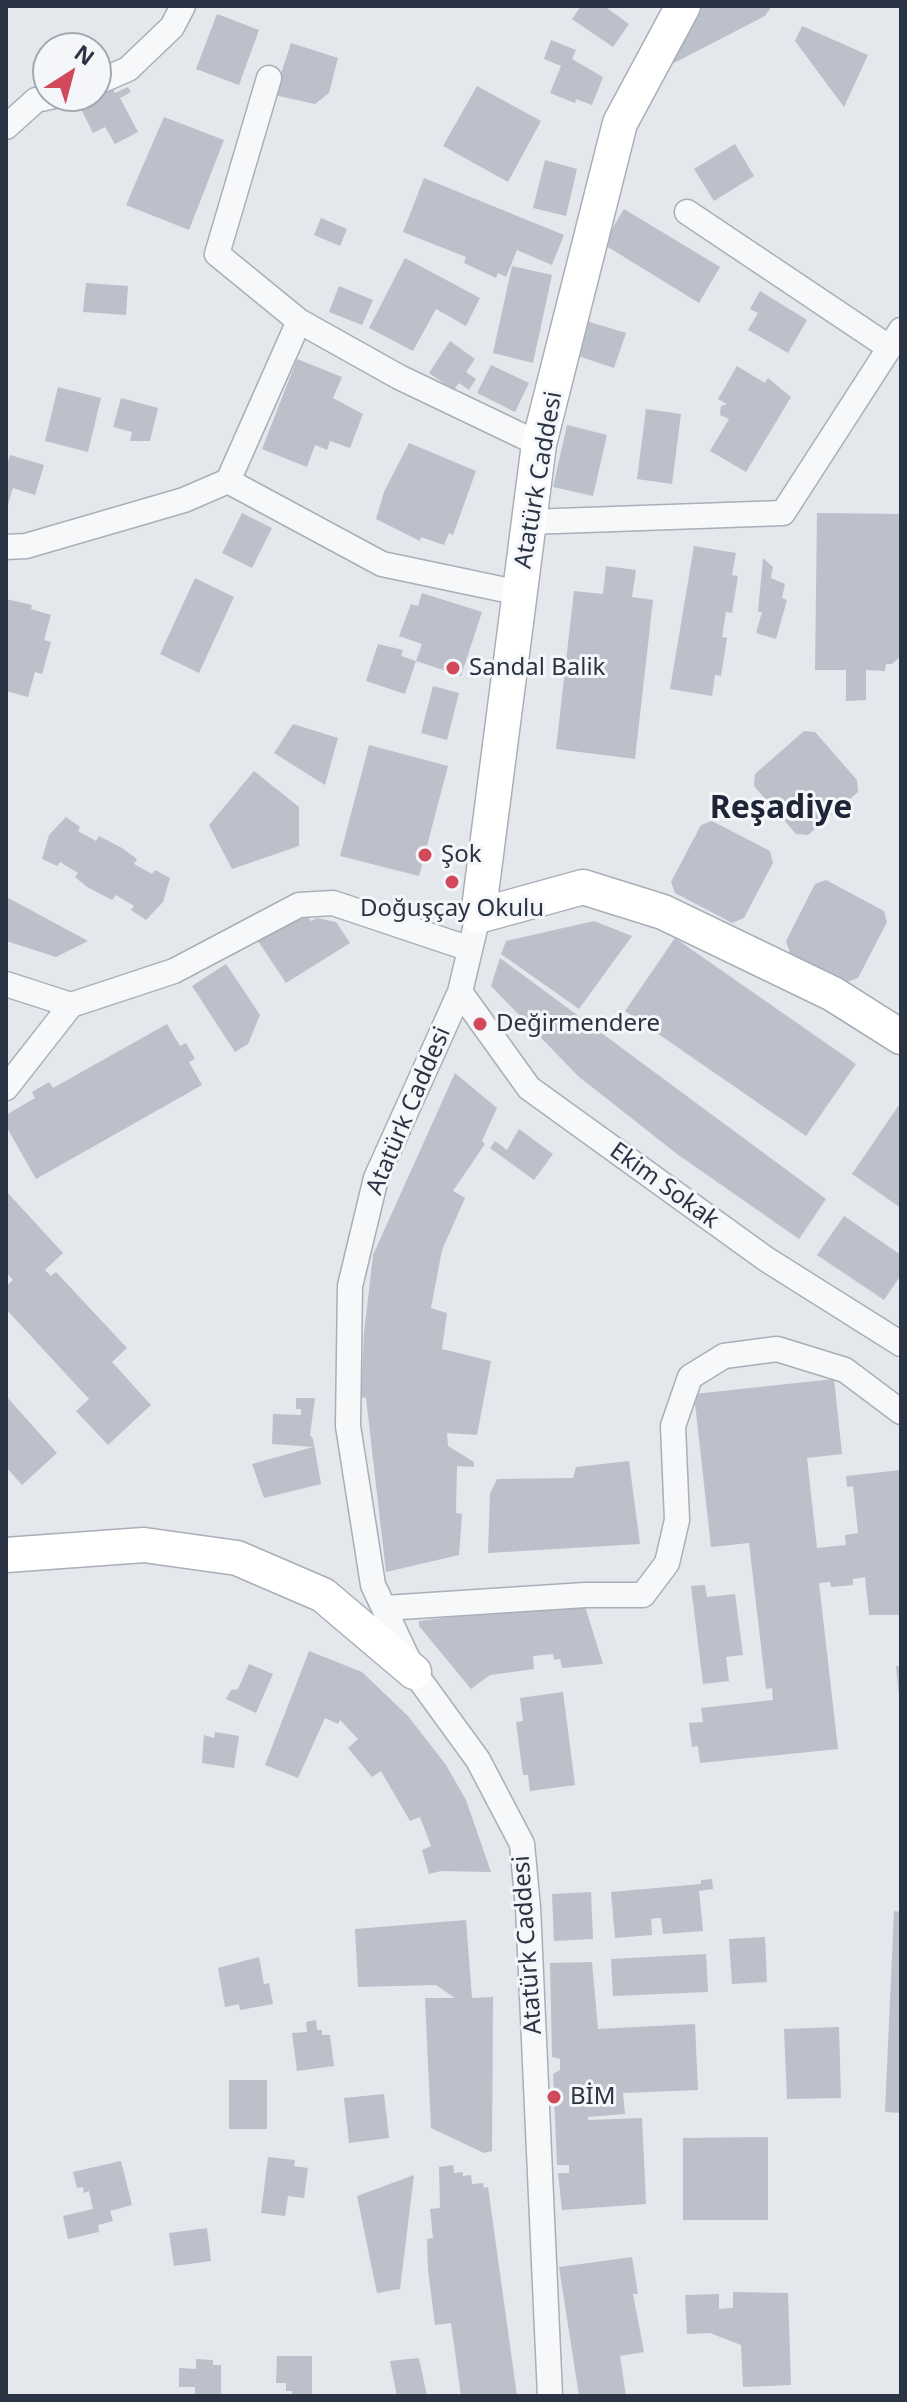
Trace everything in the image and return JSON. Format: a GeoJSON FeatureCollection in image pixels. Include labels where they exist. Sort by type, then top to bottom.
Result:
{"type":"FeatureCollection","features":[{"type":"Feature","properties":{"kind":"street"},"geometry":{"type":"LineString","coordinates":[[112,76],[128,69],[172,27],[183,6]]}},
{"type":"Feature","properties":{"kind":"street","name":"Atatürk Caddesi"},"geometry":{"type":"LineString","coordinates":[[550,2396],[528,1907],[522,1844],[478,1760],[414,1672],[373,1585],[348,1426],[350,1286],[376,1178],[460,992],[478,916],[539,444],[620,123],[683,6]]}},
{"type":"Feature","properties":{"kind":"street"},"geometry":{"type":"LineString","coordinates":[[269,78],[217,254],[299,321],[399,377],[539,444]]}},
{"type":"Feature","properties":{"kind":"street"},"geometry":{"type":"LineString","coordinates":[[6,127],[32,104]]}},
{"type":"Feature","properties":{"kind":"street"},"geometry":{"type":"LineString","coordinates":[[529,522],[783,513],[896,339],[687,212]]}},
{"type":"Feature","properties":{"kind":"street"},"geometry":{"type":"LineString","coordinates":[[6,547],[26,546],[184,500],[228,481],[299,321]]}},
{"type":"Feature","properties":{"kind":"street"},"geometry":{"type":"LineString","coordinates":[[228,481],[382,564],[520,593]]}},
{"type":"Feature","properties":{"kind":"street"},"geometry":{"type":"LineString","coordinates":[[478,916],[583,887],[663,912],[833,994],[901,1037]]}},
{"type":"Feature","properties":{"kind":"street"},"geometry":{"type":"LineString","coordinates":[[6,1088],[71,1005],[174,971],[299,905],[333,903],[470,949]]}},
{"type":"Feature","properties":{"kind":"street"},"geometry":{"type":"LineString","coordinates":[[6,984],[71,1005]]}},
{"type":"Feature","properties":{"kind":"street","name":"Ekim Sokak"},"geometry":{"type":"LineString","coordinates":[[460,992],[529,1088],[766,1259],[901,1344]]}},
{"type":"Feature","properties":{"kind":"street"},"geometry":{"type":"LineString","coordinates":[[385,1608],[585,1595],[643,1595],[667,1563],[677,1520],[673,1426],[690,1377],[724,1356],[777,1349],[845,1370],[901,1412]]}},
{"type":"Feature","properties":{"kind":"street"},"geometry":{"type":"LineString","coordinates":[[6,1555],[144,1545],[237,1558],[323,1595],[414,1672]]}},
{"type":"Feature","properties":{"kind":"building"},"geometry":{"type":"Polygon","coordinates":[[[581,6],[604,6],[629,24],[613,47],[572,19],[581,6]]]}},
{"type":"Feature","properties":{"kind":"building"},"geometry":{"type":"Polygon","coordinates":[[[701,6],[772,6],[765,16],[672,64],[664,59],[701,6]]]}},
{"type":"Feature","properties":{"kind":"building"},"geometry":{"type":"Polygon","coordinates":[[[217,14],[259,30],[239,85],[196,69],[217,14]]]}},
{"type":"Feature","properties":{"kind":"building"},"geometry":{"type":"Polygon","coordinates":[[[802,26],[868,55],[844,107],[795,41],[802,26]]]}},
{"type":"Feature","properties":{"kind":"building"},"geometry":{"type":"Polygon","coordinates":[[[551,40],[576,50],[572,59],[603,77],[592,105],[576,99],[575,103],[550,93],[561,66],[544,59],[551,40]]]}},
{"type":"Feature","properties":{"kind":"building"},"geometry":{"type":"Polygon","coordinates":[[[291,43],[338,58],[329,93],[315,104],[274,95],[291,43]]]}},
{"type":"Feature","properties":{"kind":"building"},"geometry":{"type":"Polygon","coordinates":[[[477,86],[541,121],[508,182],[443,146],[477,86]]]}},
{"type":"Feature","properties":{"kind":"building"},"geometry":{"type":"Polygon","coordinates":[[[128,87],[131,92],[120,98],[138,132],[115,144],[105,127],[93,133],[82,112],[112,112],[112,90],[115,93],[128,87]]]}},
{"type":"Feature","properties":{"kind":"building"},"geometry":{"type":"Polygon","coordinates":[[[164,117],[224,140],[189,230],[126,205],[164,117]]]}},
{"type":"Feature","properties":{"kind":"building"},"geometry":{"type":"Polygon","coordinates":[[[735,144],[754,176],[714,201],[694,169],[735,144]]]}},
{"type":"Feature","properties":{"kind":"building"},"geometry":{"type":"Polygon","coordinates":[[[545,160],[577,169],[566,216],[533,208],[545,160]]]}},
{"type":"Feature","properties":{"kind":"building"},"geometry":{"type":"Polygon","coordinates":[[[424,178],[564,235],[552,265],[517,250],[506,277],[498,273],[496,278],[464,263],[466,257],[403,232],[424,178]]]}},
{"type":"Feature","properties":{"kind":"building"},"geometry":{"type":"Polygon","coordinates":[[[624,209],[720,267],[699,303],[603,244],[624,209]]]}},
{"type":"Feature","properties":{"kind":"building"},"geometry":{"type":"Polygon","coordinates":[[[321,218],[347,229],[340,246],[314,235],[321,218]]]}},
{"type":"Feature","properties":{"kind":"building"},"geometry":{"type":"Polygon","coordinates":[[[405,258],[480,298],[466,326],[436,309],[413,351],[369,328],[405,258]]]}},
{"type":"Feature","properties":{"kind":"building"},"geometry":{"type":"Polygon","coordinates":[[[512,266],[552,275],[533,363],[493,353],[512,266]]]}},
{"type":"Feature","properties":{"kind":"building"},"geometry":{"type":"Polygon","coordinates":[[[86,283],[128,286],[126,315],[83,312],[86,283]]]}},
{"type":"Feature","properties":{"kind":"building"},"geometry":{"type":"Polygon","coordinates":[[[339,286],[373,300],[362,325],[329,312],[339,286]]]}},
{"type":"Feature","properties":{"kind":"building"},"geometry":{"type":"Polygon","coordinates":[[[760,291],[807,320],[788,353],[748,330],[758,313],[750,309],[760,291]]]}},
{"type":"Feature","properties":{"kind":"building"},"geometry":{"type":"Polygon","coordinates":[[[583,320],[626,333],[614,368],[572,354],[583,320]]]}},
{"type":"Feature","properties":{"kind":"building"},"geometry":{"type":"Polygon","coordinates":[[[450,341],[475,359],[466,372],[476,379],[469,390],[459,383],[454,390],[429,373],[450,341]]]}},
{"type":"Feature","properties":{"kind":"building"},"geometry":{"type":"Polygon","coordinates":[[[297,359],[342,377],[333,398],[363,414],[350,448],[330,441],[327,450],[315,445],[307,467],[262,449],[297,359]]]}},
{"type":"Feature","properties":{"kind":"building"},"geometry":{"type":"Polygon","coordinates":[[[491,365],[529,383],[515,412],[477,393],[491,365]]]}},
{"type":"Feature","properties":{"kind":"building"},"geometry":{"type":"Polygon","coordinates":[[[737,366],[765,383],[768,378],[791,397],[746,472],[710,451],[729,419],[720,415],[721,406],[727,404],[718,399],[737,366]]]}},
{"type":"Feature","properties":{"kind":"building"},"geometry":{"type":"Polygon","coordinates":[[[58,387],[101,398],[88,452],[45,441],[58,387]]]}},
{"type":"Feature","properties":{"kind":"building"},"geometry":{"type":"Polygon","coordinates":[[[121,398],[158,408],[150,441],[130,441],[132,432],[113,427],[121,398]]]}},
{"type":"Feature","properties":{"kind":"building"},"geometry":{"type":"Polygon","coordinates":[[[646,409],[681,414],[672,484],[637,479],[646,409]]]}},
{"type":"Feature","properties":{"kind":"building"},"geometry":{"type":"Polygon","coordinates":[[[567,425],[607,435],[593,496],[553,487],[567,425]]]}},
{"type":"Feature","properties":{"kind":"building"},"geometry":{"type":"Polygon","coordinates":[[[409,443],[476,471],[453,535],[449,533],[444,545],[421,537],[420,541],[376,519],[384,492],[409,443]]]}},
{"type":"Feature","properties":{"kind":"building"},"geometry":{"type":"Polygon","coordinates":[[[10,455],[44,465],[35,495],[13,488],[7,508],[6,469],[10,455]]]}},
{"type":"Feature","properties":{"kind":"building"},"geometry":{"type":"Polygon","coordinates":[[[242,513],[272,528],[252,568],[222,553],[242,513]]]}},
{"type":"Feature","properties":{"kind":"building"},"geometry":{"type":"Polygon","coordinates":[[[817,513],[901,514],[901,656],[892,664],[886,664],[885,671],[866,670],[866,700],[846,701],[846,670],[815,670],[817,513]]]}},
{"type":"Feature","properties":{"kind":"building"},"geometry":{"type":"Polygon","coordinates":[[[694,546],[736,553],[732,575],[738,576],[732,613],[726,612],[722,637],[727,638],[721,676],[715,675],[712,696],[670,689],[694,546]]]}},
{"type":"Feature","properties":{"kind":"building"},"geometry":{"type":"Polygon","coordinates":[[[763,558],[773,567],[771,578],[785,584],[782,598],[787,600],[776,639],[756,633],[762,612],[758,612],[763,558]]]}},
{"type":"Feature","properties":{"kind":"building"},"geometry":{"type":"Polygon","coordinates":[[[606,566],[636,570],[632,597],[653,600],[635,759],[556,749],[574,591],[603,594],[606,566]]]}},
{"type":"Feature","properties":{"kind":"building"},"geometry":{"type":"Polygon","coordinates":[[[195,578],[234,597],[199,673],[160,654],[195,578]]]}},
{"type":"Feature","properties":{"kind":"building"},"geometry":{"type":"Polygon","coordinates":[[[422,593],[482,612],[461,676],[416,661],[422,644],[399,636],[411,604],[418,606],[422,593]]]}},
{"type":"Feature","properties":{"kind":"building"},"geometry":{"type":"Polygon","coordinates":[[[6,599],[32,605],[31,609],[51,615],[44,640],[51,642],[42,674],[35,672],[28,697],[6,691],[6,599]]]}},
{"type":"Feature","properties":{"kind":"building"},"geometry":{"type":"Polygon","coordinates":[[[378,644],[403,650],[401,656],[416,661],[405,694],[366,681],[378,644]]]}},
{"type":"Feature","properties":{"kind":"building"},"geometry":{"type":"Polygon","coordinates":[[[433,686],[459,693],[447,740],[421,733],[433,686]]]}},
{"type":"Feature","properties":{"kind":"building"},"geometry":{"type":"Polygon","coordinates":[[[293,724],[338,738],[325,785],[274,753],[293,724]]]}},
{"type":"Feature","properties":{"kind":"building"},"geometry":{"type":"Polygon","coordinates":[[[804,731],[815,732],[857,780],[858,792],[808,835],[796,834],[754,786],[755,774],[804,731]]]}},
{"type":"Feature","properties":{"kind":"building"},"geometry":{"type":"Polygon","coordinates":[[[369,745],[448,766],[419,876],[340,856],[369,745]]]}},
{"type":"Feature","properties":{"kind":"building"},"geometry":{"type":"Polygon","coordinates":[[[254,771],[299,807],[299,846],[232,869],[209,825],[254,771]]]}},
{"type":"Feature","properties":{"kind":"building"},"geometry":{"type":"Polygon","coordinates":[[[66,817],[80,827],[78,831],[96,841],[99,836],[122,848],[137,859],[134,864],[152,874],[155,870],[170,878],[163,902],[146,920],[131,910],[134,906],[116,895],[112,900],[87,887],[75,877],[78,873],[60,862],[57,866],[42,859],[49,835],[66,817]]]}},
{"type":"Feature","properties":{"kind":"building"},"geometry":{"type":"Polygon","coordinates":[[[712,821],[770,851],[773,863],[744,918],[732,923],[675,893],[671,882],[701,825],[712,821]]]}},
{"type":"Feature","properties":{"kind":"building"},"geometry":{"type":"Polygon","coordinates":[[[826,880],[884,911],[887,922],[858,978],[847,982],[790,953],[786,941],[815,884],[826,880]]]}},
{"type":"Feature","properties":{"kind":"building"},"geometry":{"type":"Polygon","coordinates":[[[6,897],[88,941],[56,957],[6,941],[6,897]]]}},
{"type":"Feature","properties":{"kind":"building"},"geometry":{"type":"Polygon","coordinates":[[[307,916],[311,921],[317,918],[336,922],[350,943],[286,983],[258,941],[268,933],[307,916]]]}},
{"type":"Feature","properties":{"kind":"building"},"geometry":{"type":"Polygon","coordinates":[[[594,921],[632,936],[579,1009],[501,954],[506,941],[594,921]]]}},
{"type":"Feature","properties":{"kind":"building"},"geometry":{"type":"Polygon","coordinates":[[[675,938],[856,1064],[806,1136],[625,1011],[675,938]]]}},
{"type":"Feature","properties":{"kind":"building"},"geometry":{"type":"Polygon","coordinates":[[[500,958],[826,1199],[799,1239],[677,1154],[578,1076],[491,986],[500,958]]]}},
{"type":"Feature","properties":{"kind":"building"},"geometry":{"type":"Polygon","coordinates":[[[226,964],[260,1015],[248,1044],[235,1052],[192,986],[226,964]]]}},
{"type":"Feature","properties":{"kind":"building"},"geometry":{"type":"Polygon","coordinates":[[[167,1024],[180,1046],[186,1043],[195,1059],[189,1062],[202,1085],[36,1179],[6,1126],[6,1115],[35,1098],[32,1092],[49,1082],[53,1088],[167,1024]]]}},
{"type":"Feature","properties":{"kind":"building"},"geometry":{"type":"Polygon","coordinates":[[[455,1073],[497,1108],[482,1141],[485,1144],[453,1191],[465,1198],[442,1250],[431,1308],[447,1313],[442,1349],[491,1361],[477,1435],[447,1433],[448,1446],[474,1462],[474,1467],[457,1466],[456,1513],[462,1514],[459,1555],[386,1572],[366,1398],[361,1397],[373,1255],[455,1073]]]}},
{"type":"Feature","properties":{"kind":"building"},"geometry":{"type":"Polygon","coordinates":[[[901,1102],[901,1208],[852,1174],[901,1102]]]}},
{"type":"Feature","properties":{"kind":"building"},"geometry":{"type":"Polygon","coordinates":[[[519,1129],[553,1154],[534,1180],[490,1148],[495,1141],[507,1150],[519,1129]]]}},
{"type":"Feature","properties":{"kind":"building"},"geometry":{"type":"Polygon","coordinates":[[[6,1191],[63,1253],[45,1270],[51,1276],[56,1272],[127,1348],[112,1362],[151,1405],[108,1445],[76,1411],[89,1399],[6,1309],[6,1286],[13,1280],[6,1272],[6,1191]]]}},
{"type":"Feature","properties":{"kind":"building"},"geometry":{"type":"Polygon","coordinates":[[[844,1216],[901,1255],[901,1275],[884,1300],[817,1255],[844,1216]]]}},
{"type":"Feature","properties":{"kind":"building"},"geometry":{"type":"Polygon","coordinates":[[[834,1379],[842,1454],[807,1458],[817,1548],[846,1545],[845,1535],[858,1533],[853,1486],[847,1487],[846,1476],[901,1470],[901,1615],[869,1615],[865,1577],[853,1579],[853,1585],[831,1587],[830,1582],[819,1583],[838,1749],[700,1763],[698,1746],[692,1747],[689,1723],[703,1722],[701,1708],[773,1700],[772,1688],[766,1689],[749,1543],[711,1547],[694,1394],[834,1379]]]}},
{"type":"Feature","properties":{"kind":"building"},"geometry":{"type":"Polygon","coordinates":[[[6,1396],[57,1453],[22,1485],[6,1467],[6,1396]]]}},
{"type":"Feature","properties":{"kind":"building"},"geometry":{"type":"Polygon","coordinates":[[[296,1398],[315,1398],[310,1435],[313,1439],[321,1484],[264,1498],[252,1464],[313,1447],[272,1444],[273,1414],[301,1415],[301,1409],[296,1409],[296,1398]]]}},
{"type":"Feature","properties":{"kind":"building"},"geometry":{"type":"Polygon","coordinates":[[[629,1461],[640,1544],[488,1553],[490,1494],[497,1479],[573,1478],[576,1467],[629,1461]]]}},
{"type":"Feature","properties":{"kind":"building"},"geometry":{"type":"Polygon","coordinates":[[[705,1585],[707,1597],[735,1594],[743,1655],[726,1657],[729,1681],[703,1684],[691,1586],[705,1585]]]}},
{"type":"Feature","properties":{"kind":"building"},"geometry":{"type":"Polygon","coordinates":[[[583,1600],[603,1664],[562,1668],[560,1659],[554,1660],[553,1654],[533,1656],[534,1669],[490,1675],[471,1689],[419,1626],[419,1621],[583,1600]]]}},
{"type":"Feature","properties":{"kind":"building"},"geometry":{"type":"Polygon","coordinates":[[[309,1651],[362,1672],[408,1716],[446,1765],[466,1800],[491,1872],[441,1871],[429,1874],[422,1850],[431,1846],[420,1817],[410,1821],[381,1771],[372,1777],[348,1748],[358,1739],[340,1720],[338,1724],[325,1718],[298,1778],[265,1765],[309,1651]]]}},
{"type":"Feature","properties":{"kind":"building"},"geometry":{"type":"Polygon","coordinates":[[[249,1664],[273,1674],[256,1713],[226,1699],[231,1690],[238,1689],[249,1664]]]}},
{"type":"Feature","properties":{"kind":"building"},"geometry":{"type":"Polygon","coordinates":[[[896,1666],[901,1666],[901,1696],[899,1696],[896,1666]]]}},
{"type":"Feature","properties":{"kind":"building"},"geometry":{"type":"Polygon","coordinates":[[[563,1692],[575,1785],[530,1791],[528,1775],[523,1775],[516,1722],[523,1721],[520,1698],[563,1692]]]}},
{"type":"Feature","properties":{"kind":"building"},"geometry":{"type":"Polygon","coordinates":[[[215,1732],[239,1736],[234,1768],[202,1763],[204,1735],[214,1738],[215,1732]]]}},
{"type":"Feature","properties":{"kind":"building"},"geometry":{"type":"Polygon","coordinates":[[[712,1879],[713,1889],[699,1891],[703,1931],[663,1934],[661,1918],[657,1918],[651,1919],[652,1935],[615,1938],[611,1892],[701,1884],[701,1880],[712,1879]]]}},
{"type":"Feature","properties":{"kind":"building"},"geometry":{"type":"Polygon","coordinates":[[[591,1892],[593,1939],[554,1941],[552,1894],[591,1892]]]}},
{"type":"Feature","properties":{"kind":"building"},"geometry":{"type":"Polygon","coordinates":[[[894,1911],[901,1912],[901,2113],[885,2112],[894,1911]]]}},
{"type":"Feature","properties":{"kind":"building"},"geometry":{"type":"Polygon","coordinates":[[[466,1920],[472,1998],[493,1997],[492,2151],[484,2153],[431,2128],[425,1998],[455,1998],[436,1985],[358,1987],[355,1929],[466,1920]]]}},
{"type":"Feature","properties":{"kind":"building"},"geometry":{"type":"Polygon","coordinates":[[[765,1937],[767,1982],[732,1984],[729,1939],[765,1937]]]}},
{"type":"Feature","properties":{"kind":"building"},"geometry":{"type":"Polygon","coordinates":[[[706,1954],[708,1992],[613,1996],[611,1959],[706,1954]]]}},
{"type":"Feature","properties":{"kind":"building"},"geometry":{"type":"Polygon","coordinates":[[[259,1957],[264,1984],[269,1983],[273,2004],[240,2010],[239,2004],[225,2007],[218,1968],[259,1957]]]}},
{"type":"Feature","properties":{"kind":"building"},"geometry":{"type":"Polygon","coordinates":[[[592,1962],[598,2029],[695,2024],[698,2090],[623,2093],[625,2114],[588,2117],[588,2120],[642,2118],[646,2204],[562,2210],[558,2173],[569,2173],[569,2165],[557,2165],[553,2074],[560,2070],[560,2059],[552,2057],[550,1963],[592,1962]]]}},
{"type":"Feature","properties":{"kind":"building"},"geometry":{"type":"Polygon","coordinates":[[[316,2020],[317,2030],[322,2030],[322,2035],[330,2035],[334,2066],[297,2071],[292,2033],[307,2032],[306,2022],[316,2020]]]}},
{"type":"Feature","properties":{"kind":"building"},"geometry":{"type":"Polygon","coordinates":[[[839,2027],[841,2098],[787,2099],[784,2029],[839,2027]]]}},
{"type":"Feature","properties":{"kind":"building"},"geometry":{"type":"Polygon","coordinates":[[[229,2080],[267,2080],[267,2129],[229,2129],[229,2080]]]}},
{"type":"Feature","properties":{"kind":"building"},"geometry":{"type":"Polygon","coordinates":[[[384,2094],[389,2138],[349,2143],[344,2098],[384,2094]]]}},
{"type":"Feature","properties":{"kind":"building"},"geometry":{"type":"Polygon","coordinates":[[[768,2137],[768,2220],[683,2220],[683,2138],[768,2137]]]}},
{"type":"Feature","properties":{"kind":"building"},"geometry":{"type":"Polygon","coordinates":[[[268,2157],[295,2160],[294,2166],[308,2168],[304,2198],[288,2196],[285,2216],[261,2213],[268,2157]]]}},
{"type":"Feature","properties":{"kind":"building"},"geometry":{"type":"Polygon","coordinates":[[[121,2161],[132,2205],[110,2211],[113,2221],[98,2225],[99,2232],[68,2239],[63,2216],[93,2209],[89,2191],[84,2193],[83,2187],[77,2188],[73,2172],[121,2161]]]}},
{"type":"Feature","properties":{"kind":"building"},"geometry":{"type":"Polygon","coordinates":[[[453,2165],[454,2173],[471,2175],[472,2184],[483,2183],[484,2188],[488,2187],[517,2396],[461,2396],[451,2323],[435,2325],[428,2270],[427,2239],[433,2238],[430,2209],[440,2208],[439,2167],[453,2165]]]}},
{"type":"Feature","properties":{"kind":"building"},"geometry":{"type":"Polygon","coordinates":[[[414,2175],[400,2289],[377,2293],[357,2196],[414,2175]]]}},
{"type":"Feature","properties":{"kind":"building"},"geometry":{"type":"Polygon","coordinates":[[[207,2228],[211,2261],[174,2266],[169,2233],[207,2228]]]}},
{"type":"Feature","properties":{"kind":"building"},"geometry":{"type":"Polygon","coordinates":[[[632,2257],[638,2294],[633,2294],[644,2352],[620,2356],[626,2396],[579,2396],[559,2267],[632,2257]]]}},
{"type":"Feature","properties":{"kind":"building"},"geometry":{"type":"Polygon","coordinates":[[[733,2292],[788,2293],[791,2385],[743,2387],[741,2345],[710,2333],[687,2334],[685,2295],[719,2294],[719,2309],[733,2308],[733,2292]]]}},
{"type":"Feature","properties":{"kind":"building"},"geometry":{"type":"Polygon","coordinates":[[[277,2356],[312,2356],[312,2396],[292,2396],[292,2391],[286,2391],[286,2383],[276,2383],[277,2356]]]}},
{"type":"Feature","properties":{"kind":"building"},"geometry":{"type":"Polygon","coordinates":[[[419,2358],[427,2396],[397,2396],[390,2361],[419,2358]]]}},
{"type":"Feature","properties":{"kind":"building"},"geometry":{"type":"Polygon","coordinates":[[[196,2359],[213,2360],[213,2365],[221,2365],[221,2396],[195,2396],[195,2387],[179,2387],[179,2368],[196,2369],[196,2359]]]}},
{"type":"Feature","properties":{"kind":"place","name":"Sandal Balik"},"geometry":{"type":"Point","coordinates":[453,668]}},
{"type":"Feature","properties":{"kind":"place","name":"Şok"},"geometry":{"type":"Point","coordinates":[425,855]}},
{"type":"Feature","properties":{"kind":"place","name":"Doğuşçay Okulu"},"geometry":{"type":"Point","coordinates":[452,882]}},
{"type":"Feature","properties":{"kind":"place","name":"Değirmendere"},"geometry":{"type":"Point","coordinates":[480,1024]}},
{"type":"Feature","properties":{"kind":"place","name":"BİM"},"geometry":{"type":"Point","coordinates":[554,2097]}},
{"type":"Feature","properties":{"kind":"district","name":"Reşadiye"},"geometry":{"type":"Point","coordinates":[781,809]}}]}
